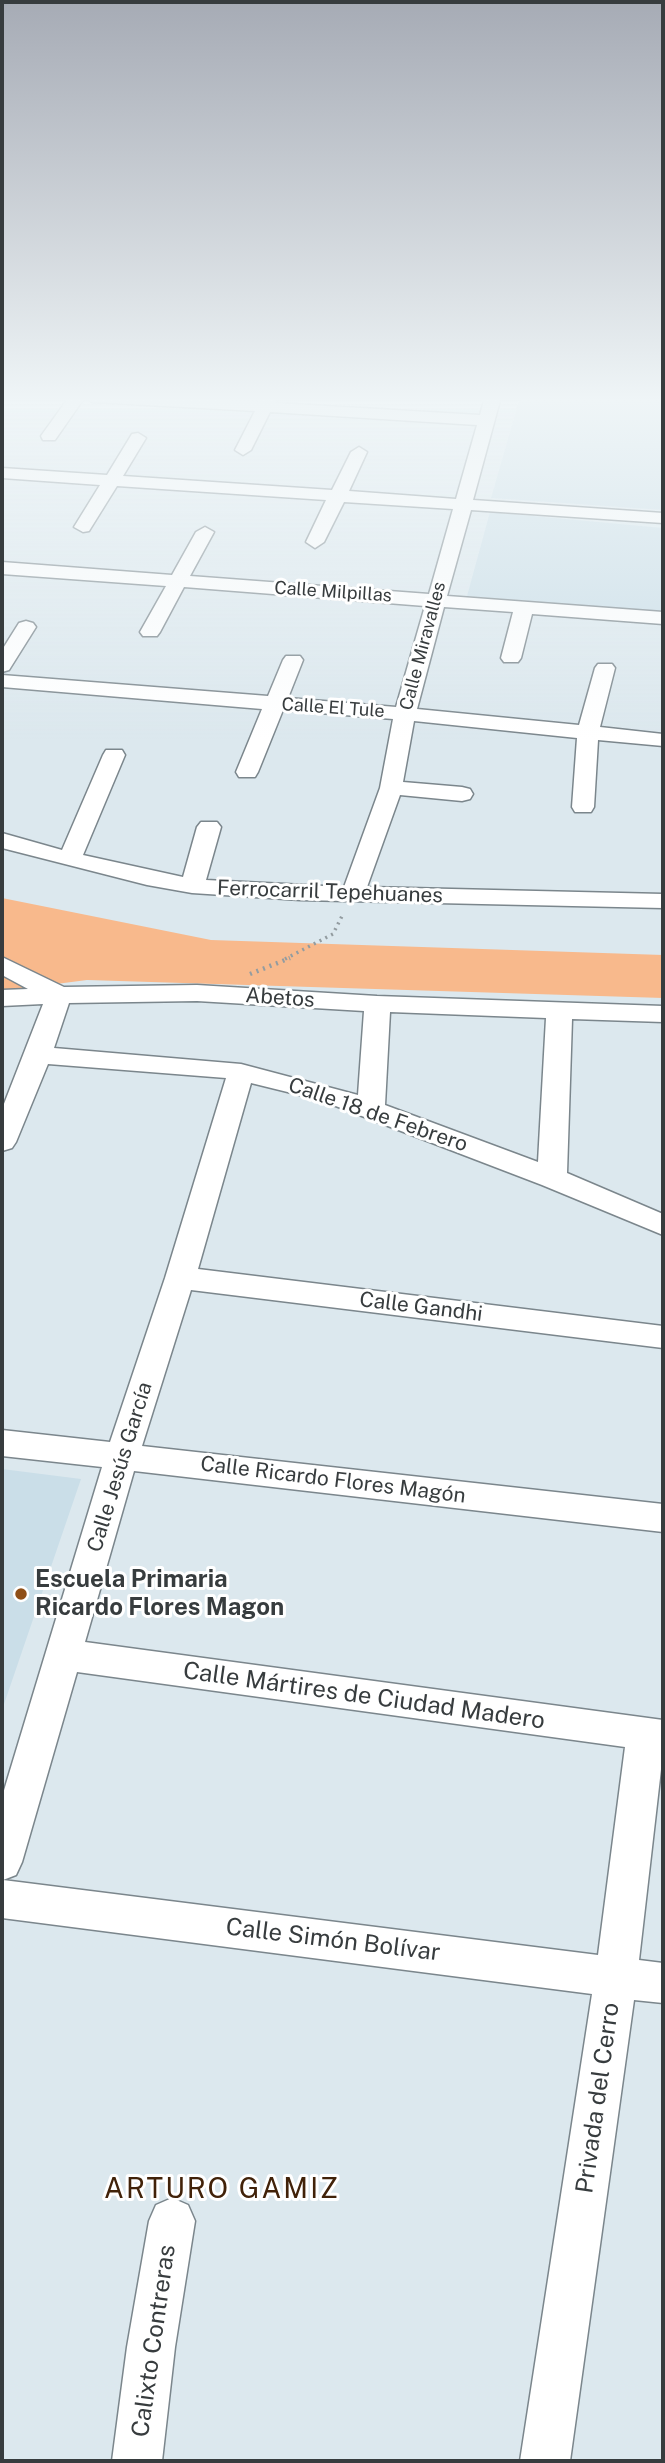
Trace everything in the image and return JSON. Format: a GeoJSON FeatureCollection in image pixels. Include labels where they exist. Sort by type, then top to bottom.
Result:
{"type":"FeatureCollection","features":[{"type":"Feature","properties":{"kind":"street"},"geometry":{"type":"LineString","coordinates":[[83,527],[92,512]]}},
{"type":"Feature","properties":{"kind":"street"},"geometry":{"type":"LineString","coordinates":[[315,542],[329,512]]}},
{"type":"Feature","properties":{"kind":"street","name":"Calle Miravalles"},"geometry":{"type":"LineString","coordinates":[[354,894],[391,788],[405,714],[459,512]]}},
{"type":"Feature","properties":{"kind":"street"},"geometry":{"type":"LineString","coordinates":[[587,512],[663,518]]}},
{"type":"Feature","properties":{"kind":"street"},"geometry":{"type":"LineString","coordinates":[[150,632],[205,532]]}},
{"type":"Feature","properties":{"kind":"street","name":"Calle Milpillas"},"geometry":{"type":"LineString","coordinates":[[2,568],[663,618]]}},
{"type":"Feature","properties":{"kind":"street"},"geometry":{"type":"LineString","coordinates":[[511,658],[524,607]]}},
{"type":"Feature","properties":{"kind":"street"},"geometry":{"type":"LineString","coordinates":[[2,666],[26,627]]}},
{"type":"Feature","properties":{"kind":"street"},"geometry":{"type":"LineString","coordinates":[[247,772],[293,660]]}},
{"type":"Feature","properties":{"kind":"street"},"geometry":{"type":"LineString","coordinates":[[583,807],[588,732],[605,668]]}},
{"type":"Feature","properties":{"kind":"street","name":"Calle El Tule"},"geometry":{"type":"LineString","coordinates":[[2,681],[405,714],[663,740]]}},
{"type":"Feature","properties":{"kind":"street"},"geometry":{"type":"LineString","coordinates":[[71,859],[114,755]]}},
{"type":"Feature","properties":{"kind":"street"},"geometry":{"type":"LineString","coordinates":[[391,788],[462,794]]}},
{"type":"Feature","properties":{"kind":"street"},"geometry":{"type":"LineString","coordinates":[[192,886],[209,827]]}},
{"type":"Feature","properties":{"kind":"street","name":"Ferrocarril Tepehuanes"},"geometry":{"type":"LineString","coordinates":[[2,840],[147,878],[192,886],[354,894],[663,901]]}},
{"type":"Feature","properties":{"kind":"street"},"geometry":{"type":"LineString","coordinates":[[2,965],[59,995],[38,1055],[2,1142]]}},
{"type":"Feature","properties":{"kind":"street","name":"Abetos"},"geometry":{"type":"LineString","coordinates":[[2,998],[197,993],[377,1004],[663,1014]]}},
{"type":"Feature","properties":{"kind":"street"},"geometry":{"type":"LineString","coordinates":[[371,1109],[377,1004]]}},
{"type":"Feature","properties":{"kind":"street"},"geometry":{"type":"LineString","coordinates":[[552,1178],[559,1010]]}},
{"type":"Feature","properties":{"kind":"street","name":"Calle 18 de Febrero"},"geometry":{"type":"LineString","coordinates":[[38,1055],[204,1066],[241,1072],[329,1094],[552,1178],[663,1225]]}},
{"type":"Feature","properties":{"kind":"street","name":"Calle Jesús García"},"geometry":{"type":"LineString","coordinates":[[2,1862],[12,1795],[65,1655],[122,1455],[180,1278],[241,1072]]}},
{"type":"Feature","properties":{"kind":"street","name":"Calle Gandhi"},"geometry":{"type":"LineString","coordinates":[[180,1278],[663,1337]]}},
{"type":"Feature","properties":{"kind":"street","name":"Calle Ricardo Flores Magón"},"geometry":{"type":"LineString","coordinates":[[2,1443],[663,1518]]}},
{"type":"Feature","properties":{"kind":"street","name":"Calle Mártires de Ciudad Madero"},"geometry":{"type":"LineString","coordinates":[[65,1655],[655,1735]]}},
{"type":"Feature","properties":{"kind":"street","name":"Privada del Cerro"},"geometry":{"type":"LineString","coordinates":[[545,2461],[615,1976],[655,1735]]}},
{"type":"Feature","properties":{"kind":"street","name":"Calle Simón Bolívar"},"geometry":{"type":"LineString","coordinates":[[2,1899],[663,1983]]}},
{"type":"Feature","properties":{"kind":"street","name":"Calixto Contreras"},"geometry":{"type":"LineString","coordinates":[[137,2461],[151,2347],[172,2221]]}},
{"type":"Feature","properties":{"kind":"path"},"geometry":{"type":"LineString","coordinates":[[197,993],[291,957],[333,934],[354,894]]}},
{"type":"Feature","properties":{"kind":"shaded area"},"geometry":{"type":"Polygon","coordinates":[[[490,512],[663,528],[663,612],[467,596],[490,512]]]}},
{"type":"Feature","properties":{"kind":"shaded area"},"geometry":{"type":"Polygon","coordinates":[[[2,898],[211,940],[663,955],[663,998],[87,980],[2,991],[2,898]]]}},
{"type":"Feature","properties":{"kind":"shaded area","name":"Escuela Primaria Ricardo Flores Magon"},"geometry":{"type":"Polygon","coordinates":[[[2,1469],[81,1479],[2,1710],[2,1469]]]}},
{"type":"Feature","properties":{"kind":"place","name":"Escuela Primaria Ricardo Flores Magon"},"geometry":{"type":"Point","coordinates":[21,1594]}},
{"type":"Feature","properties":{"kind":"district","name":"ARTURO GAMIZ"},"geometry":{"type":"Point","coordinates":[222,2189]}}]}
